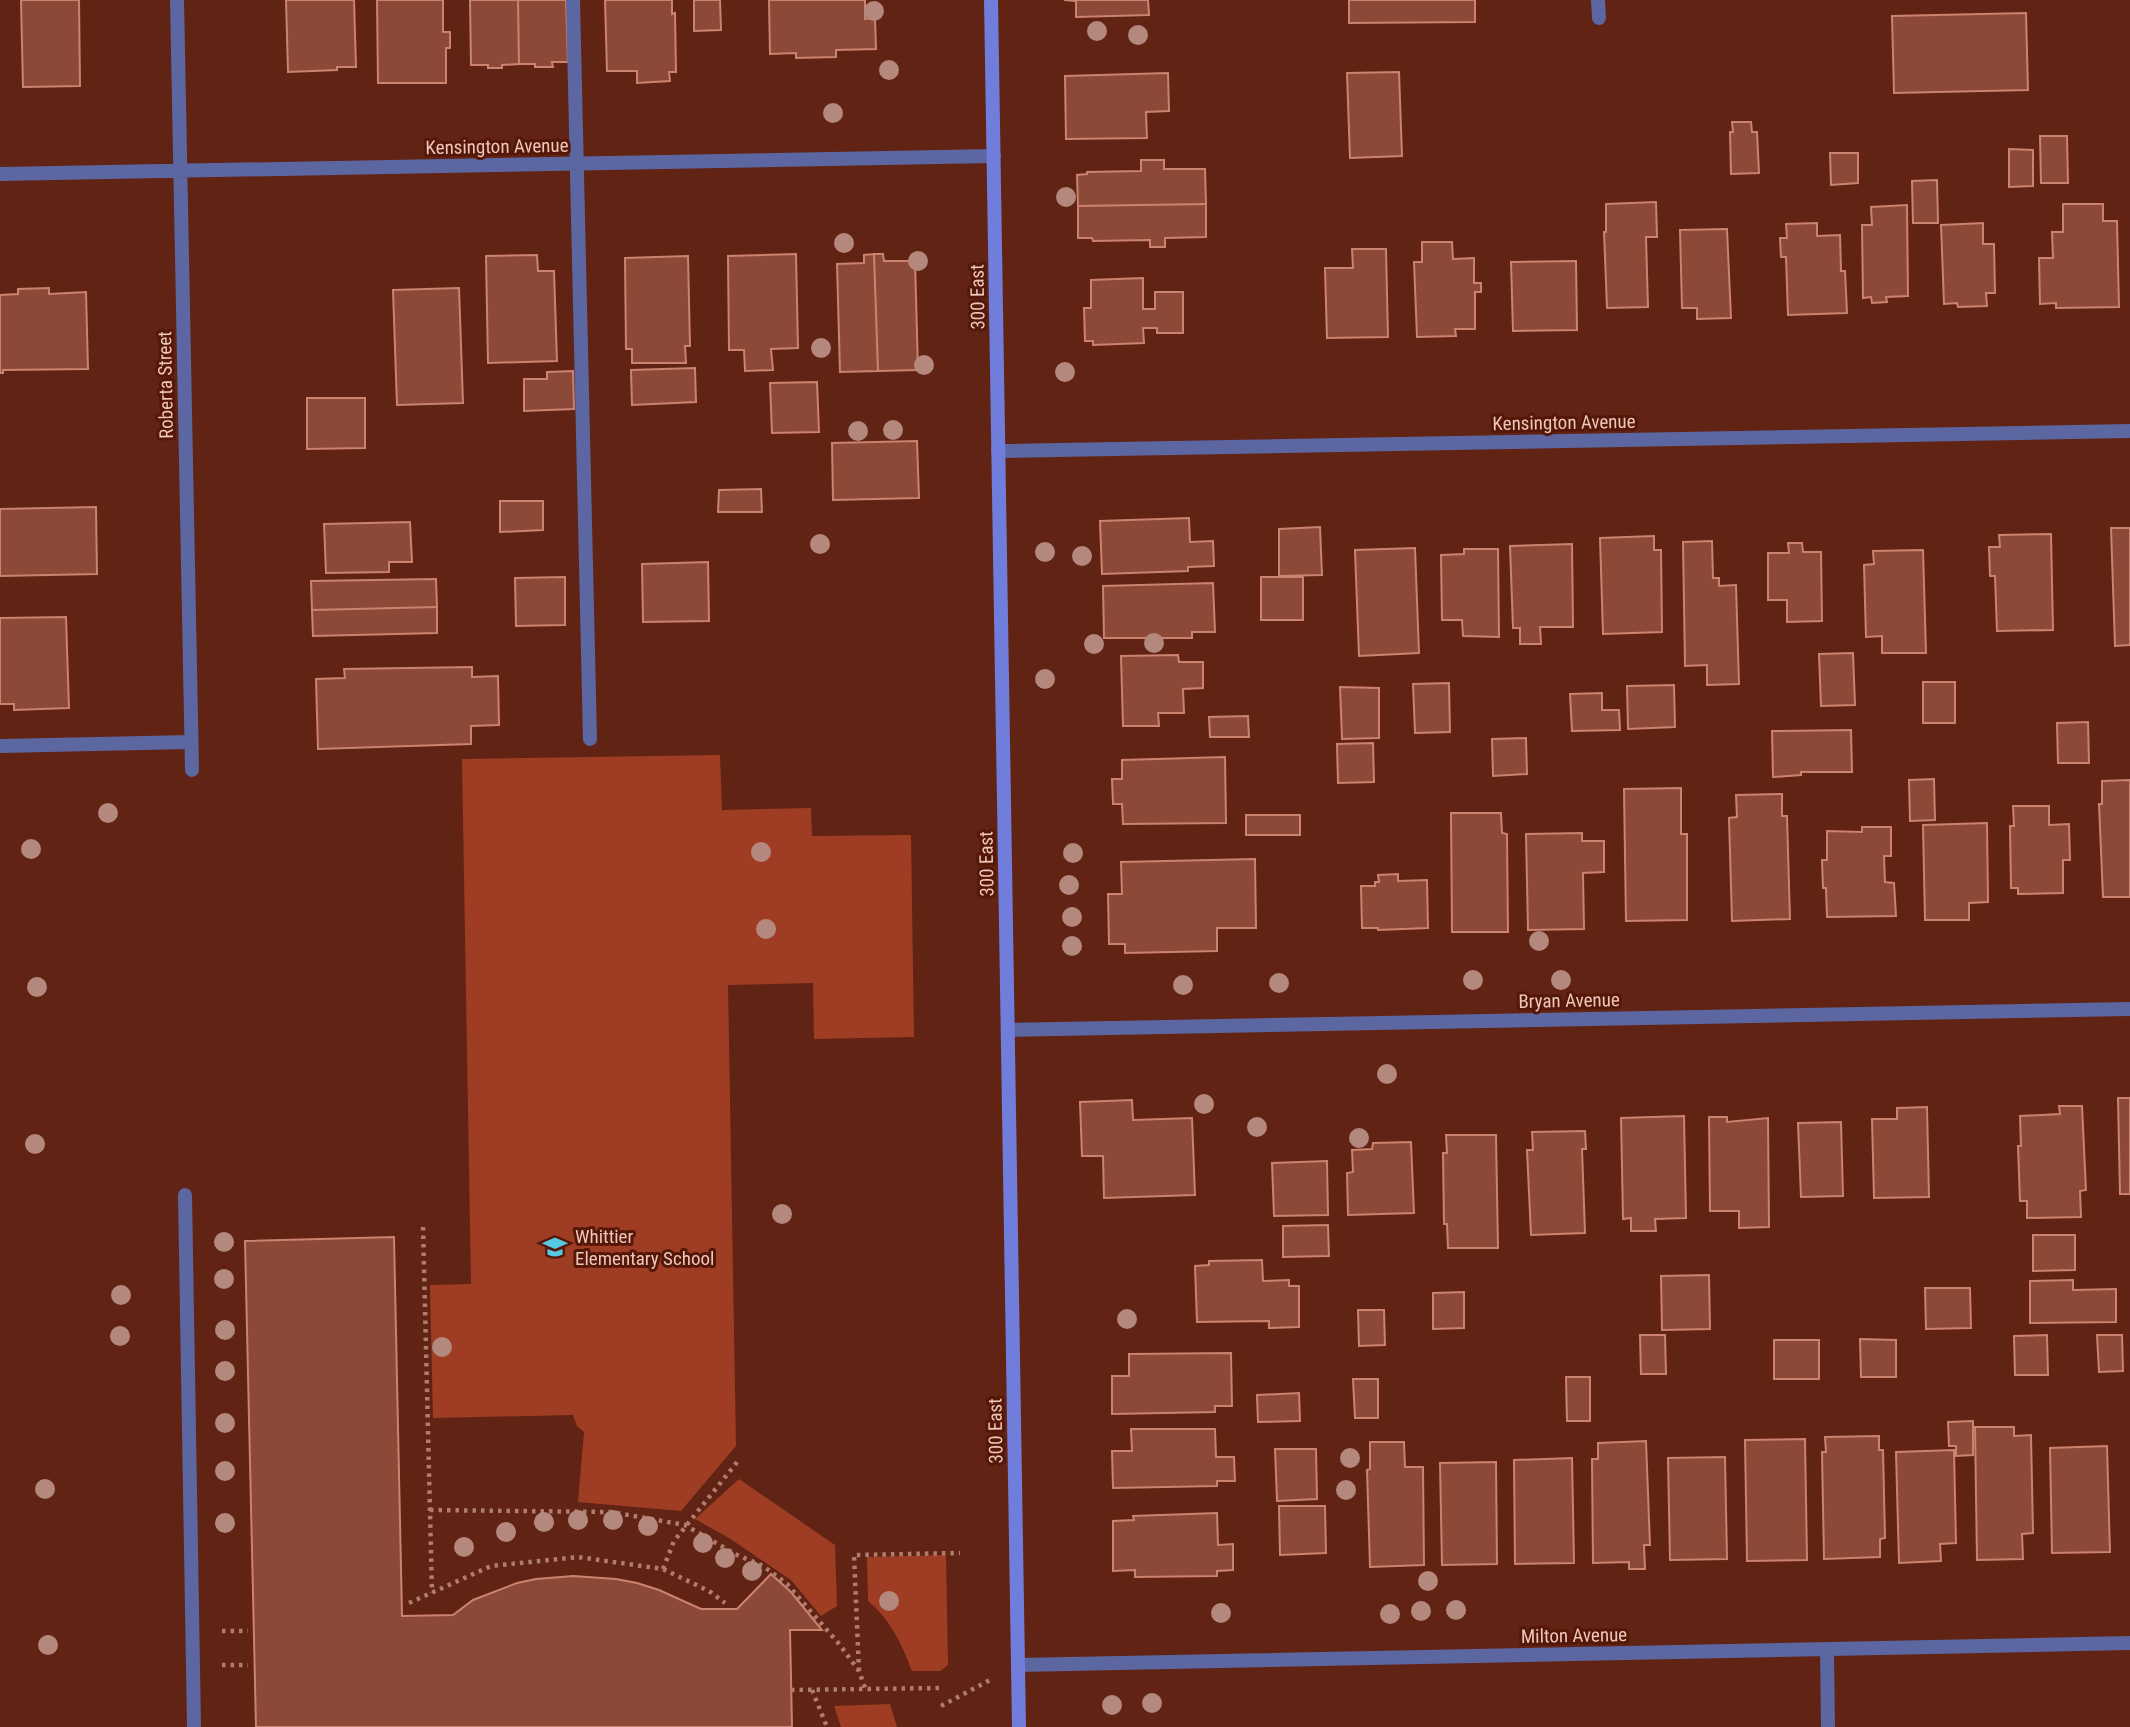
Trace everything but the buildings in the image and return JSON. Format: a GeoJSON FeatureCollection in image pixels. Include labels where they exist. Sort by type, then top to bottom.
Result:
{"type":"FeatureCollection","features":[{"type":"Feature","properties":{"kind":"street","name":"Roberta Street"},"geometry":{"type":"LineString","coordinates":[[177,0],[192,770]]}},
{"type":"Feature","properties":{"kind":"street"},"geometry":{"type":"LineString","coordinates":[[573,0],[590,739]]}},
{"type":"Feature","properties":{"kind":"street","name":"300 East"},"geometry":{"type":"LineString","coordinates":[[991,0],[1019,1727]]}},
{"type":"Feature","properties":{"kind":"street"},"geometry":{"type":"LineString","coordinates":[[1598,0],[1599,18]]}},
{"type":"Feature","properties":{"kind":"street","name":"Kensington Avenue"},"geometry":{"type":"LineString","coordinates":[[0,174],[994,156]]}},
{"type":"Feature","properties":{"kind":"street","name":"Kensington Avenue"},"geometry":{"type":"LineString","coordinates":[[998,451],[2130,431]]}},
{"type":"Feature","properties":{"kind":"street"},"geometry":{"type":"LineString","coordinates":[[0,746],[191,743]]}},
{"type":"Feature","properties":{"kind":"street","name":"Bryan Avenue"},"geometry":{"type":"LineString","coordinates":[[1008,1030],[2130,1009]]}},
{"type":"Feature","properties":{"kind":"street"},"geometry":{"type":"LineString","coordinates":[[184,1195],[194,1727]]}},
{"type":"Feature","properties":{"kind":"street","name":"Milton Avenue"},"geometry":{"type":"LineString","coordinates":[[1018,1665],[2130,1643]]}},
{"type":"Feature","properties":{"kind":"street"},"geometry":{"type":"LineString","coordinates":[[1827,1649],[1828,1727]]}},
{"type":"Feature","properties":{"kind":"path"},"geometry":{"type":"LineString","coordinates":[[423,1227],[432,1593]]}},
{"type":"Feature","properties":{"kind":"path"},"geometry":{"type":"LineString","coordinates":[[663,1569],[674,1541],[685,1525],[738,1461]]}},
{"type":"Feature","properties":{"kind":"path"},"geometry":{"type":"LineString","coordinates":[[430,1510],[611,1512],[685,1525],[735,1554],[763,1566],[787,1584],[840,1645],[859,1671],[865,1688]]}},
{"type":"Feature","properties":{"kind":"path"},"geometry":{"type":"LineString","coordinates":[[859,1671],[854,1555],[960,1553]]}},
{"type":"Feature","properties":{"kind":"path"},"geometry":{"type":"LineString","coordinates":[[409,1603],[491,1566],[578,1557],[663,1569],[709,1591],[725,1603]]}},
{"type":"Feature","properties":{"kind":"path"},"geometry":{"type":"LineString","coordinates":[[941,1706],[1018,1665]]}},
{"type":"Feature","properties":{"kind":"path"},"geometry":{"type":"LineString","coordinates":[[791,1690],[940,1688]]}},
{"type":"Feature","properties":{"kind":"path"},"geometry":{"type":"LineString","coordinates":[[812,1690],[827,1727]]}},
{"type":"Feature","properties":{"kind":"shaded area"},"geometry":{"type":"Polygon","coordinates":[[[720,755],[722,810],[811,808],[812,836],[911,835],[914,1037],[814,1039],[813,983],[728,985],[736,1446],[681,1511],[578,1502],[584,1432],[577,1426],[573,1415],[433,1418],[430,1285],[471,1284],[462,759],[720,755]]]}},
{"type":"Feature","properties":{"kind":"shaded area"},"geometry":{"type":"Polygon","coordinates":[[[739,1479],[835,1545],[837,1606],[821,1616],[791,1580],[729,1538],[695,1519],[739,1479]]]}},
{"type":"Feature","properties":{"kind":"shaded area"},"geometry":{"type":"Polygon","coordinates":[[[946,1555],[948,1665],[940,1671],[912,1671],[894,1633],[883,1616],[868,1601],[867,1557],[946,1555]]]}},
{"type":"Feature","properties":{"kind":"shaded area"},"geometry":{"type":"Polygon","coordinates":[[[890,1704],[897,1727],[841,1727],[834,1706],[890,1704]]]}},
{"type":"Feature","properties":{"kind":"place","name":"Whittier Elementary School"},"geometry":{"type":"Point","coordinates":[555,1247]}}]}
